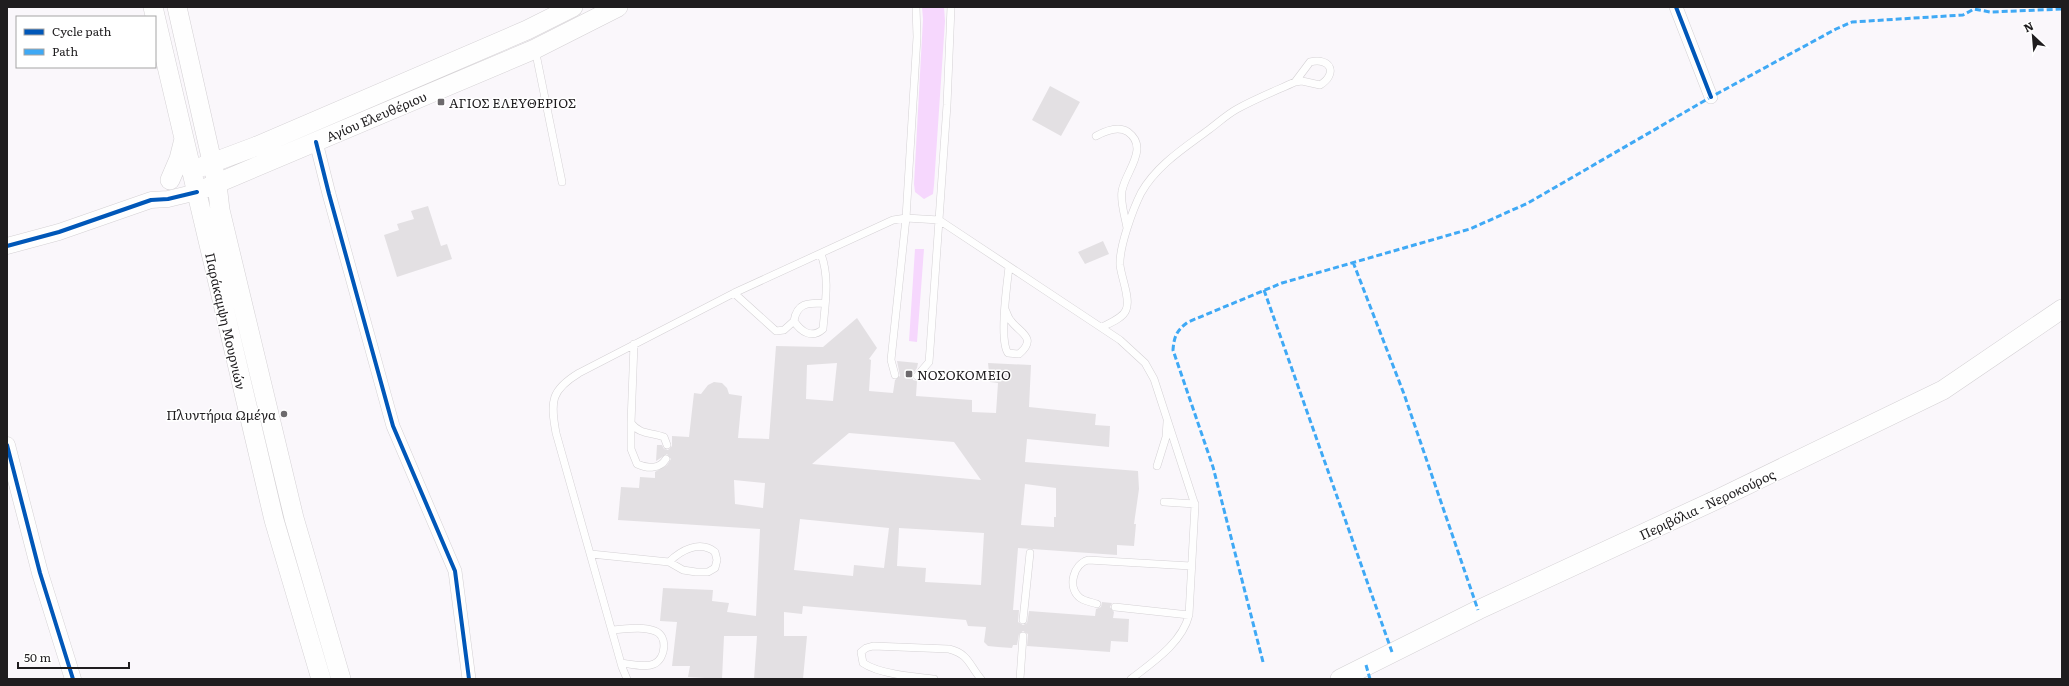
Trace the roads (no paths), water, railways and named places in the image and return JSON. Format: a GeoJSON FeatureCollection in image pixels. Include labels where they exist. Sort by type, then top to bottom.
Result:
{"type":"FeatureCollection","features":[{"type":"Feature","properties":{"kind":"main road","name":"Παράκαμψη Μουρνιών"},"geometry":{"type":"LineString","coordinates":[[176,7],[217,184],[220,210],[294,518],[341,679]]}},
{"type":"Feature","properties":{"kind":"main road","name":"Αγίου Ελευθέριου"},"geometry":{"type":"LineString","coordinates":[[192,170],[248,149],[527,30],[573,7]]}},
{"type":"Feature","properties":{"kind":"main road","name":"Αγίου Ελευθέριου"},"geometry":{"type":"LineString","coordinates":[[197,192],[535,49],[618,7]]}},
{"type":"Feature","properties":{"kind":"main road","name":"Παράκαμψη Μουρνιών"},"geometry":{"type":"LineString","coordinates":[[156,19],[274,520],[321,679]]}},
{"type":"Feature","properties":{"kind":"main road"},"geometry":{"type":"LineString","coordinates":[[205,130],[227,145],[248,149]]}},
{"type":"Feature","properties":{"kind":"main road"},"geometry":{"type":"LineString","coordinates":[[170,180],[177,166],[184,136]]}},
{"type":"Feature","properties":{"kind":"main road","name":"Περιβόλια - Νεροκούρος"},"geometry":{"type":"LineString","coordinates":[[1340,679],[1478,610],[1720,498],[1942,390],[2062,309]]}},
{"type":"Feature","properties":{"kind":"street"},"geometry":{"type":"LineString","coordinates":[[1676,7],[1710,97]]}},
{"type":"Feature","properties":{"kind":"street"},"geometry":{"type":"LineString","coordinates":[[316,142],[393,426],[455,570],[469,679]]}},
{"type":"Feature","properties":{"kind":"street"},"geometry":{"type":"LineString","coordinates":[[151,200],[170,180],[192,170]]}},
{"type":"Feature","properties":{"kind":"street"},"geometry":{"type":"LineString","coordinates":[[7,246],[59,232],[151,200],[173,198],[197,192]]}},
{"type":"Feature","properties":{"kind":"street"},"geometry":{"type":"LineString","coordinates":[[7,445],[40,573],[73,679]]}},
{"type":"Feature","properties":{"kind":"lane"},"geometry":{"type":"LineString","coordinates":[[895,375],[891,360],[906,218],[917,37],[916,7]]}},
{"type":"Feature","properties":{"kind":"lane"},"geometry":{"type":"LineString","coordinates":[[917,376],[929,362],[952,31],[951,7]]}},
{"type":"Feature","properties":{"kind":"lane"},"geometry":{"type":"LineString","coordinates":[[535,49],[562,182]]}},
{"type":"Feature","properties":{"kind":"lane"},"geometry":{"type":"LineString","coordinates":[[1102,327],[1115,320],[1126,310],[1127,299],[1121,278],[1120,263],[1127,228],[1141,193],[1164,164],[1236,110],[1295,82],[1302,81],[1320,85],[1327,81],[1331,74],[1329,67],[1324,62],[1318,60],[1310,62],[1295,82]]}},
{"type":"Feature","properties":{"kind":"lane"},"geometry":{"type":"LineString","coordinates":[[1096,136],[1109,130],[1124,129],[1133,135],[1137,144],[1136,155],[1122,190],[1122,200],[1127,228]]}},
{"type":"Feature","properties":{"kind":"lane"},"geometry":{"type":"LineString","coordinates":[[627,679],[621,663],[556,433],[552,416],[554,395],[559,387],[573,377],[734,293],[893,220],[906,218],[939,220],[1102,327],[1135,352],[1145,363],[1154,379],[1195,504],[1189,614],[1184,628],[1172,644],[1131,679]]}},
{"type":"Feature","properties":{"kind":"lane"},"geometry":{"type":"LineString","coordinates":[[794,321],[800,329],[808,334],[819,333],[823,329],[826,276],[821,254]]}},
{"type":"Feature","properties":{"kind":"lane"},"geometry":{"type":"LineString","coordinates":[[1005,309],[1010,320],[1025,334],[1028,341],[1026,348],[1020,354],[1008,353],[1004,348],[1003,342],[1005,309],[1009,267]]}},
{"type":"Feature","properties":{"kind":"lane"},"geometry":{"type":"LineString","coordinates":[[734,293],[776,331],[784,330],[794,321],[795,313],[800,306],[807,303],[825,303]]}},
{"type":"Feature","properties":{"kind":"lane"},"geometry":{"type":"LineString","coordinates":[[634,344],[631,450],[637,464],[654,468],[663,464],[666,459]]}},
{"type":"Feature","properties":{"kind":"lane"},"geometry":{"type":"LineString","coordinates":[[1158,466],[1166,437],[1167,424],[1165,411]]}},
{"type":"Feature","properties":{"kind":"lane"},"geometry":{"type":"LineString","coordinates":[[631,423],[636,430],[642,433],[664,437],[667,445]]}},
{"type":"Feature","properties":{"kind":"lane"},"geometry":{"type":"LineString","coordinates":[[1164,502],[1195,504]]}},
{"type":"Feature","properties":{"kind":"lane"},"geometry":{"type":"LineString","coordinates":[[591,554],[669,562],[683,570],[708,572],[714,568],[717,560],[715,552],[709,547],[700,547],[683,551],[669,562]]}},
{"type":"Feature","properties":{"kind":"lane"},"geometry":{"type":"LineString","coordinates":[[1023,620],[1030,553]]}},
{"type":"Feature","properties":{"kind":"lane"},"geometry":{"type":"LineString","coordinates":[[1097,604],[1079,597],[1075,591],[1074,573],[1076,567],[1081,562],[1088,560],[1191,566]]}},
{"type":"Feature","properties":{"kind":"lane"},"geometry":{"type":"LineString","coordinates":[[1115,607],[1189,614]]}},
{"type":"Feature","properties":{"kind":"lane"},"geometry":{"type":"LineString","coordinates":[[612,630],[649,630],[657,632],[662,637],[664,653],[660,660],[654,664],[646,665],[621,663]]}},
{"type":"Feature","properties":{"kind":"lane"},"geometry":{"type":"LineString","coordinates":[[1020,679],[1023,636]]}},
{"type":"Feature","properties":{"kind":"lane"},"geometry":{"type":"LineString","coordinates":[[934,679],[884,672],[867,666],[863,663],[862,652],[866,648],[873,646],[949,649],[959,651],[967,658],[981,679]]}},
{"type":"Feature","properties":{"kind":"place","name":"ΑΓΙΟΣ ΕΛΕΥΘΕΡΙΟΣ"},"geometry":{"type":"Point","coordinates":[441,102]}},
{"type":"Feature","properties":{"kind":"place","name":"ΝΟΣΟΚΟΜΕΙΟ"},"geometry":{"type":"Point","coordinates":[909,374]}},
{"type":"Feature","properties":{"kind":"place","name":"Πλυντήρια Ωμέγα"},"geometry":{"type":"Point","coordinates":[284,414]}}]}
